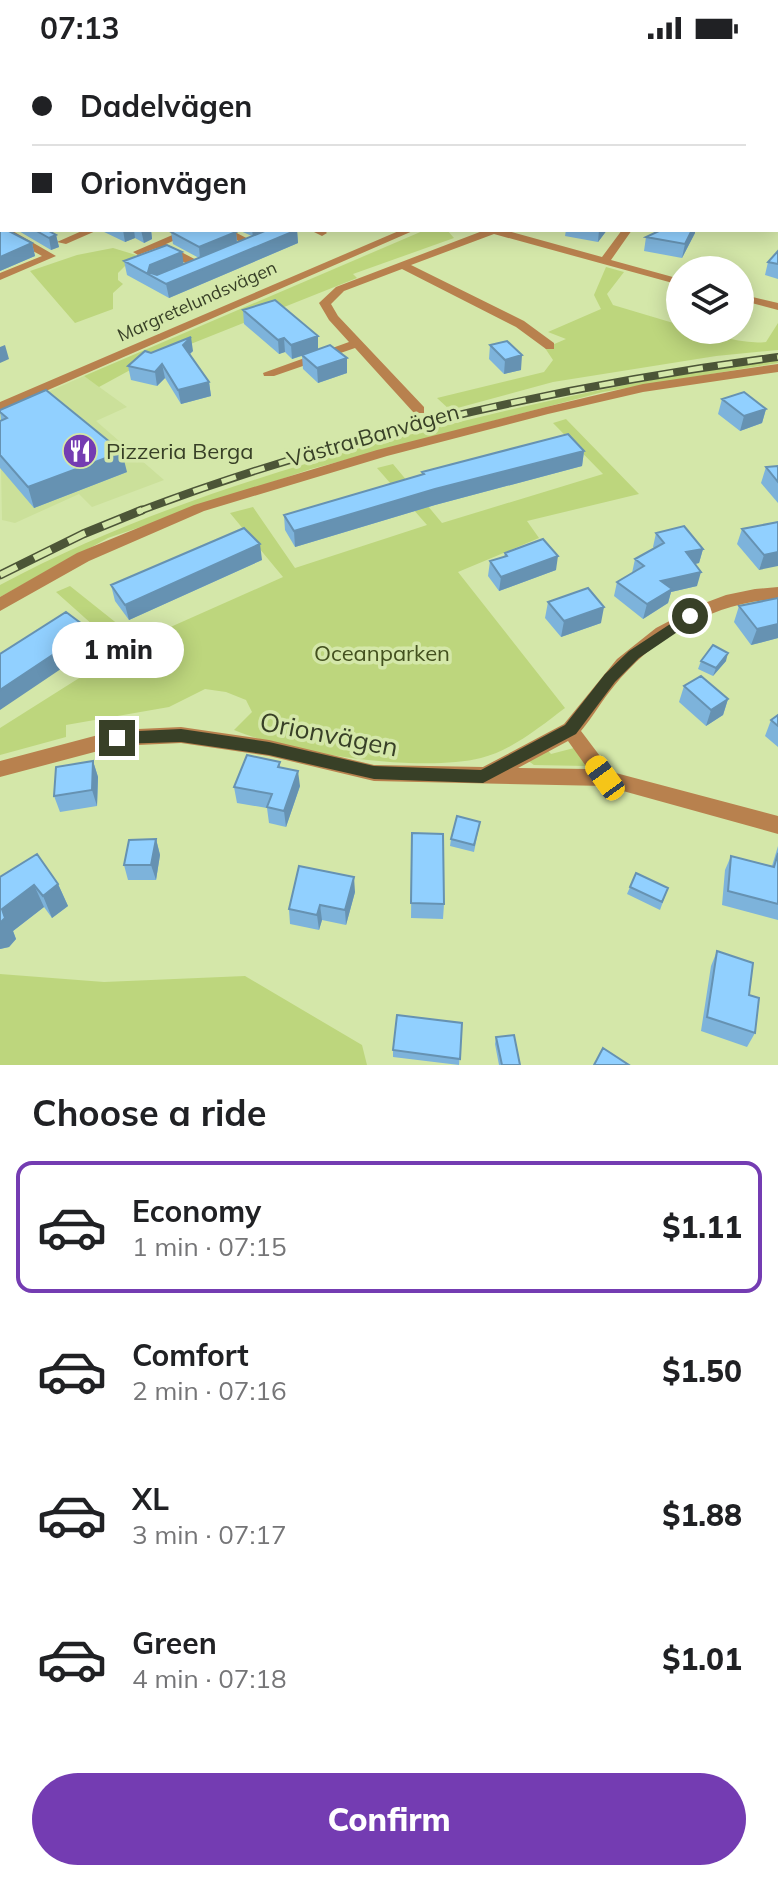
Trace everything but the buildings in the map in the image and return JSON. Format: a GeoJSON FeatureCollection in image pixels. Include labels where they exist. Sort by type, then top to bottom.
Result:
{"type":"FeatureCollection","features":[{"type":"Feature","properties":{"kind":"street"},"geometry":{"type":"LineString","coordinates":[[0,277],[51,256],[8,232]]}},
{"type":"Feature","properties":{"kind":"street"},"geometry":{"type":"LineString","coordinates":[[62,242],[88,232]]}},
{"type":"Feature","properties":{"kind":"street"},"geometry":{"type":"LineString","coordinates":[[150,232],[200,266]]}},
{"type":"Feature","properties":{"kind":"street"},"geometry":{"type":"LineString","coordinates":[[138,252],[188,232]]}},
{"type":"Feature","properties":{"kind":"street"},"geometry":{"type":"LineString","coordinates":[[226,255],[258,242],[229,232]]}},
{"type":"Feature","properties":{"kind":"street","name":"Margretelundsvägen"},"geometry":{"type":"LineString","coordinates":[[0,407],[405,232]]}},
{"type":"Feature","properties":{"kind":"street"},"geometry":{"type":"LineString","coordinates":[[419,410],[356,344],[328,312],[325,303],[340,289],[488,232]]}},
{"type":"Feature","properties":{"kind":"street"},"geometry":{"type":"LineString","coordinates":[[500,232],[666,278]]}},
{"type":"Feature","properties":{"kind":"street"},"geometry":{"type":"LineString","coordinates":[[604,262],[626,232]]}},
{"type":"Feature","properties":{"kind":"street"},"geometry":{"type":"LineString","coordinates":[[186,272],[213,260]]}},
{"type":"Feature","properties":{"kind":"street"},"geometry":{"type":"LineString","coordinates":[[404,266],[520,324],[550,346]]}},
{"type":"Feature","properties":{"kind":"street"},"geometry":{"type":"LineString","coordinates":[[754,301],[778,307]]}},
{"type":"Feature","properties":{"kind":"street"},"geometry":{"type":"LineString","coordinates":[[269,373],[356,344]]}},
{"type":"Feature","properties":{"kind":"street","name":"Västra Banvägen"},"geometry":{"type":"LineString","coordinates":[[0,605],[83,557],[199,508],[382,453],[560,408],[643,388],[778,368]]}},
{"type":"Feature","properties":{"kind":"street"},"geometry":{"type":"LineString","coordinates":[[483,776],[570,730],[610,678],[634,654],[690,616],[732,597],[778,593]]}},
{"type":"Feature","properties":{"kind":"street"},"geometry":{"type":"LineString","coordinates":[[570,730],[605,778]]}},
{"type":"Feature","properties":{"kind":"street","name":"Orionvägen"},"geometry":{"type":"LineString","coordinates":[[0,769],[117,738],[181,735],[269,748],[374,773],[605,778],[778,825]]}},
{"type":"Feature","properties":{"kind":"shaded area"},"geometry":{"type":"Polygon","coordinates":[[[84,376],[127,407],[96,421],[164,480],[92,507],[79,494],[15,523],[2,520],[0,413],[84,376]]]}},
{"type":"Feature","properties":{"kind":"green space"},"geometry":{"type":"Polygon","coordinates":[[[420,232],[449,232],[454,238],[353,274],[357,278],[143,363],[99,387],[84,376],[420,232]]]}},
{"type":"Feature","properties":{"kind":"green space"},"geometry":{"type":"Polygon","coordinates":[[[113,248],[136,255],[118,273],[118,280],[123,284],[113,293],[113,309],[75,323],[30,271],[77,255],[113,248]]]}},
{"type":"Feature","properties":{"kind":"green space"},"geometry":{"type":"Polygon","coordinates":[[[606,267],[624,272],[607,294],[613,305],[666,321],[666,344],[766,342],[778,323],[778,350],[716,356],[553,382],[450,410],[437,398],[544,372],[553,360],[545,348],[566,339],[548,332],[601,309],[594,295],[606,267]]]}},
{"type":"Feature","properties":{"kind":"green space"},"geometry":{"type":"Polygon","coordinates":[[[778,359],[778,363],[603,392],[311,469],[108,538],[0,597],[0,585],[86,543],[175,507],[311,462],[461,421],[566,397],[778,359]]]}},
{"type":"Feature","properties":{"kind":"green space","name":"Oceanparken"},"geometry":{"type":"Polygon","coordinates":[[[566,419],[639,494],[527,521],[539,538],[458,572],[565,708],[514,744],[481,758],[425,763],[356,759],[288,747],[234,730],[252,712],[246,700],[226,692],[205,689],[169,707],[66,725],[66,737],[0,755],[0,728],[122,651],[56,592],[70,586],[139,641],[283,577],[230,513],[253,507],[295,568],[427,525],[377,468],[393,464],[442,523],[603,474],[553,423],[566,419]]]}},
{"type":"Feature","properties":{"kind":"green space"},"geometry":{"type":"Polygon","coordinates":[[[544,746],[551,754],[574,748],[587,766],[534,765],[527,760],[544,746]]]}},
{"type":"Feature","properties":{"kind":"green space"},"geometry":{"type":"Polygon","coordinates":[[[0,974],[104,982],[245,976],[362,1045],[367,1065],[0,1065],[0,974]]]}},
{"type":"Feature","properties":{"kind":"railway"},"geometry":{"type":"LineString","coordinates":[[138,512],[293,459],[453,416],[615,382],[778,357]]}},
{"type":"Feature","properties":{"kind":"railway"},"geometry":{"type":"LineString","coordinates":[[138,512],[142,510]]}},
{"type":"Feature","properties":{"kind":"railway"},"geometry":{"type":"LineString","coordinates":[[0,575],[83,534],[138,512]]}},
{"type":"Feature","properties":{"kind":"place","name":"Pizzeria Berga"},"geometry":{"type":"Point","coordinates":[80,451]}},
{"type":"Feature","properties":{"kind":"route"},"geometry":{"type":"LineString","coordinates":[[117,738],[181,735],[269,748],[321,763],[374,773],[483,776],[570,730],[610,678],[634,654],[690,616]]}}]}
